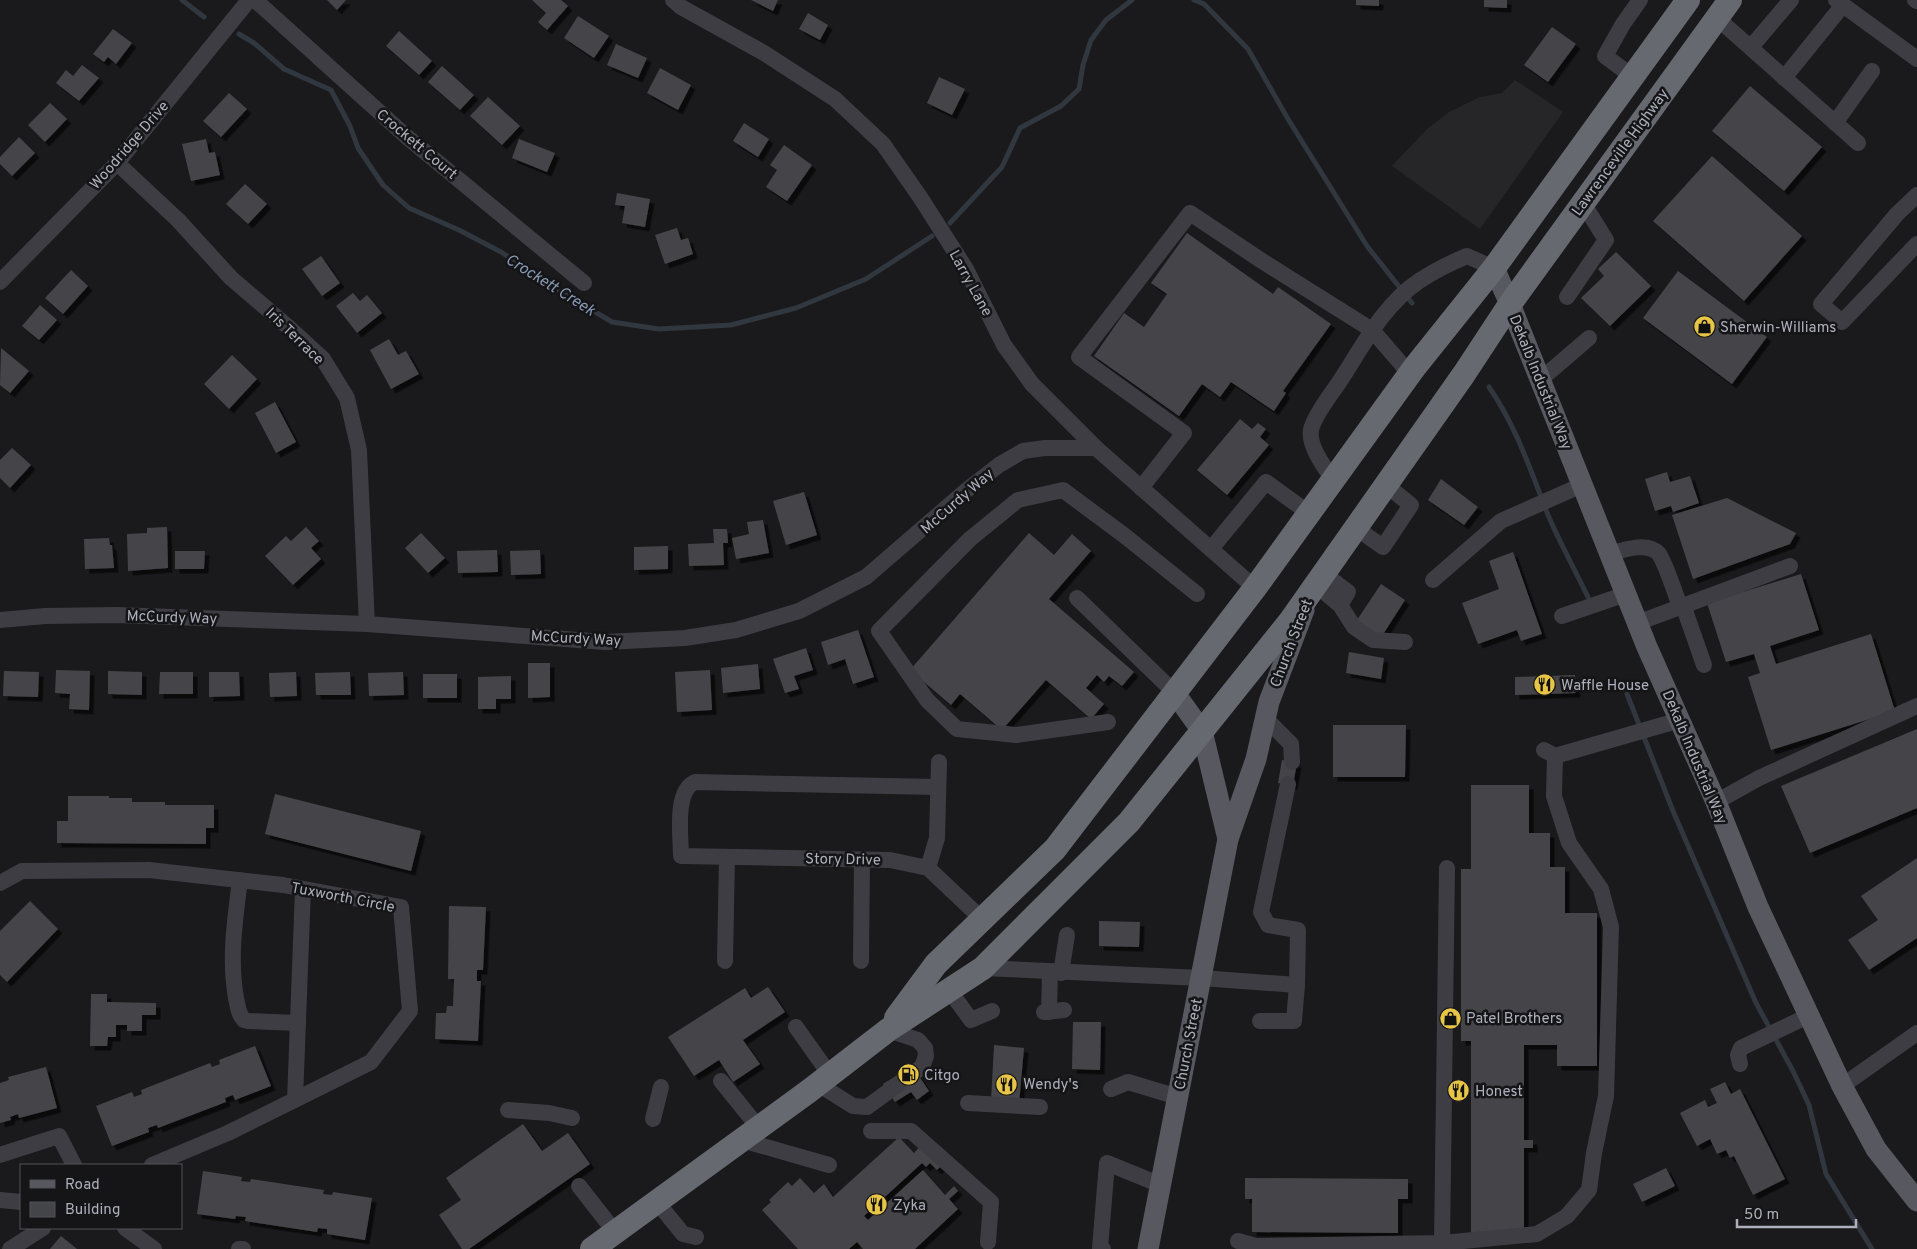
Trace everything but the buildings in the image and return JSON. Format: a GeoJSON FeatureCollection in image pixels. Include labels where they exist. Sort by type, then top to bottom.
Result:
{"type":"FeatureCollection","features":[{"type":"Feature","properties":{"kind":"highway"},"geometry":{"type":"LineString","coordinates":[[605,1243],[888,1030],[936,964],[1055,849],[1255,588],[1410,374],[1494,268],[1633,77],[1680,3]]}},
{"type":"Feature","properties":{"kind":"highway","name":"Lawrenceville Highway"},"geometry":{"type":"LineString","coordinates":[[888,1030],[983,968],[1129,822],[1291,620],[1464,374],[1510,304],[1723,9]]}},
{"type":"Feature","properties":{"kind":"main road","name":"Dekalb Industrial Way"},"geometry":{"type":"LineString","coordinates":[[1494,268],[1637,623],[1716,802],[1758,907],[1842,1086],[1876,1148],[1917,1201]]}},
{"type":"Feature","properties":{"kind":"main road","name":"Church Street"},"geometry":{"type":"LineString","coordinates":[[1148,1249],[1228,839],[1256,759],[1278,673],[1317,583]]}},
{"type":"Feature","properties":{"kind":"main road","name":"Church Street"},"geometry":{"type":"LineString","coordinates":[[1174,692],[1202,731],[1228,839]]}},
{"type":"Feature","properties":{"kind":"street","name":"Woodridge Drive"},"geometry":{"type":"LineString","coordinates":[[0,282],[117,163],[249,0]]}},
{"type":"Feature","properties":{"kind":"street","name":"Crockett Court"},"geometry":{"type":"LineString","coordinates":[[255,0],[407,136],[584,283]]}},
{"type":"Feature","properties":{"kind":"street","name":"Larry Lane"},"geometry":{"type":"LineString","coordinates":[[673,0],[835,99],[883,144],[920,197],[966,269],[1004,345],[1032,384],[1096,448],[1255,588]]}},
{"type":"Feature","properties":{"kind":"street"},"geometry":{"type":"LineString","coordinates":[[1633,77],[1605,56],[1640,0]]}},
{"type":"Feature","properties":{"kind":"street"},"geometry":{"type":"LineString","coordinates":[[1751,47],[1791,0]]}},
{"type":"Feature","properties":{"kind":"street"},"geometry":{"type":"LineString","coordinates":[[1784,78],[1840,2],[1917,59]]}},
{"type":"Feature","properties":{"kind":"street"},"geometry":{"type":"LineString","coordinates":[[1723,9],[1751,47],[1858,143]]}},
{"type":"Feature","properties":{"kind":"street"},"geometry":{"type":"LineString","coordinates":[[1835,123],[1872,71]]}},
{"type":"Feature","properties":{"kind":"street","name":"Iris Terrace"},"geometry":{"type":"LineString","coordinates":[[117,163],[178,220],[231,278],[323,359],[347,398],[359,450],[367,624]]}},
{"type":"Feature","properties":{"kind":"street"},"geometry":{"type":"LineString","coordinates":[[1917,195],[1897,214],[1821,304],[1842,322],[1917,244]]}},
{"type":"Feature","properties":{"kind":"street"},"geometry":{"type":"LineString","coordinates":[[1567,297],[1606,240],[1583,203]]}},
{"type":"Feature","properties":{"kind":"street"},"geometry":{"type":"LineString","coordinates":[[1141,488],[1184,433],[1079,357],[1190,213],[1372,330],[1410,374]]}},
{"type":"Feature","properties":{"kind":"street"},"geometry":{"type":"LineString","coordinates":[[1334,481],[1314,450],[1311,430],[1322,408],[1372,330],[1393,305],[1418,282],[1445,266],[1466,256],[1494,268]]}},
{"type":"Feature","properties":{"kind":"street"},"geometry":{"type":"LineString","coordinates":[[1540,380],[1590,338]]}},
{"type":"Feature","properties":{"kind":"street","name":"McCurdy Way"},"geometry":{"type":"LineString","coordinates":[[0,620],[45,616],[116,615],[367,624],[605,642],[685,638],[736,630],[799,611],[866,578],[976,483],[999,465],[1023,451],[1045,448],[1096,448]]}},
{"type":"Feature","properties":{"kind":"street"},"geometry":{"type":"LineString","coordinates":[[1211,550],[1266,482],[1310,514]]}},
{"type":"Feature","properties":{"kind":"street"},"geometry":{"type":"LineString","coordinates":[[1356,528],[1383,546],[1411,505],[1386,485]]}},
{"type":"Feature","properties":{"kind":"street"},"geometry":{"type":"LineString","coordinates":[[1433,580],[1501,521],[1582,485]]}},
{"type":"Feature","properties":{"kind":"street"},"geometry":{"type":"LineString","coordinates":[[1108,722],[1016,734],[957,729],[927,700],[878,631],[970,539],[1018,500],[1063,490],[1198,594]]}},
{"type":"Feature","properties":{"kind":"street"},"geometry":{"type":"LineString","coordinates":[[1609,554],[1628,548],[1651,549],[1659,554],[1704,665]]}},
{"type":"Feature","properties":{"kind":"street"},"geometry":{"type":"LineString","coordinates":[[1637,623],[1790,566]]}},
{"type":"Feature","properties":{"kind":"street"},"geometry":{"type":"LineString","coordinates":[[1317,583],[1344,598],[1354,627],[1373,640],[1405,642]]}},
{"type":"Feature","properties":{"kind":"street"},"geometry":{"type":"LineString","coordinates":[[1562,616],[1626,594]]}},
{"type":"Feature","properties":{"kind":"street"},"geometry":{"type":"LineString","coordinates":[[1077,598],[1174,692]]}},
{"type":"Feature","properties":{"kind":"street"},"geometry":{"type":"LineString","coordinates":[[1716,802],[1759,778],[1917,706]]}},
{"type":"Feature","properties":{"kind":"street"},"geometry":{"type":"LineString","coordinates":[[1265,718],[1291,744],[1292,762]]}},
{"type":"Feature","properties":{"kind":"street"},"geometry":{"type":"LineString","coordinates":[[1238,1241],[1256,1246],[1442,1243],[1537,1234],[1567,1216],[1590,1190],[1594,1153],[1606,1096],[1611,927],[1601,889],[1569,843],[1554,796],[1550,753],[1632,734],[1680,720]]}},
{"type":"Feature","properties":{"kind":"street"},"geometry":{"type":"LineString","coordinates":[[939,762],[937,838],[928,868],[983,920]]}},
{"type":"Feature","properties":{"kind":"street","name":"Story Drive"},"geometry":{"type":"LineString","coordinates":[[928,868],[890,860],[681,856],[681,803],[684,791],[695,782],[938,787]]}},
{"type":"Feature","properties":{"kind":"street"},"geometry":{"type":"LineString","coordinates":[[1260,1021],[1294,1021],[1298,985],[1298,930],[1268,925],[1261,912],[1288,784]]}},
{"type":"Feature","properties":{"kind":"street"},"geometry":{"type":"LineString","coordinates":[[725,960],[727,857]]}},
{"type":"Feature","properties":{"kind":"street"},"geometry":{"type":"LineString","coordinates":[[861,961],[862,860]]}},
{"type":"Feature","properties":{"kind":"street"},"geometry":{"type":"LineString","coordinates":[[1442,1243],[1447,868]]}},
{"type":"Feature","properties":{"kind":"street","name":"Tuxworth Circle"},"geometry":{"type":"LineString","coordinates":[[0,883],[22,871],[149,870],[303,889],[401,907],[410,1011],[371,1062],[228,1133],[154,1164]]}},
{"type":"Feature","properties":{"kind":"street"},"geometry":{"type":"LineString","coordinates":[[240,880],[232,957],[239,1013],[244,1020],[248,1021],[298,1023]]}},
{"type":"Feature","properties":{"kind":"street"},"geometry":{"type":"LineString","coordinates":[[295,1100],[303,889]]}},
{"type":"Feature","properties":{"kind":"street"},"geometry":{"type":"LineString","coordinates":[[1052,1011],[1055,972],[1068,936]]}},
{"type":"Feature","properties":{"kind":"street"},"geometry":{"type":"LineString","coordinates":[[983,968],[1201,978],[1298,985]]}},
{"type":"Feature","properties":{"kind":"street"},"geometry":{"type":"LineString","coordinates":[[949,990],[972,1020],[992,1011]]}},
{"type":"Feature","properties":{"kind":"street"},"geometry":{"type":"LineString","coordinates":[[1740,1064],[1738,1055],[1741,1048],[1808,1016]]}},
{"type":"Feature","properties":{"kind":"street"},"geometry":{"type":"LineString","coordinates":[[796,1027],[824,1080],[853,1106],[867,1107],[922,1067],[926,1056],[925,1048],[918,1040],[888,1030]]}},
{"type":"Feature","properties":{"kind":"street"},"geometry":{"type":"LineString","coordinates":[[1842,1086],[1917,1033]]}},
{"type":"Feature","properties":{"kind":"street"},"geometry":{"type":"LineString","coordinates":[[721,1081],[750,1134],[829,1165]]}},
{"type":"Feature","properties":{"kind":"street"},"geometry":{"type":"LineString","coordinates":[[1110,1089],[1128,1082],[1178,1097]]}},
{"type":"Feature","properties":{"kind":"street"},"geometry":{"type":"LineString","coordinates":[[653,1119],[661,1087]]}},
{"type":"Feature","properties":{"kind":"street"},"geometry":{"type":"LineString","coordinates":[[968,1103],[1040,1107]]}},
{"type":"Feature","properties":{"kind":"street"},"geometry":{"type":"LineString","coordinates":[[508,1110],[549,1113],[572,1118]]}},
{"type":"Feature","properties":{"kind":"street"},"geometry":{"type":"LineString","coordinates":[[871,1131],[911,1131],[991,1202],[988,1242]]}},
{"type":"Feature","properties":{"kind":"street"},"geometry":{"type":"LineString","coordinates":[[0,1155],[59,1136],[73,1164]]}},
{"type":"Feature","properties":{"kind":"street"},"geometry":{"type":"LineString","coordinates":[[1103,1249],[1100,1248],[1107,1163],[1161,1185]]}},
{"type":"Feature","properties":{"kind":"street"},"geometry":{"type":"LineString","coordinates":[[579,1186],[605,1243]]}},
{"type":"Feature","properties":{"kind":"street"},"geometry":{"type":"LineString","coordinates":[[0,1200],[20,1202]]}},
{"type":"Feature","properties":{"kind":"street"},"geometry":{"type":"LineString","coordinates":[[657,1202],[682,1234],[696,1237]]}},
{"type":"Feature","properties":{"kind":"street"},"geometry":{"type":"LineString","coordinates":[[10,1249],[41,1229]]}},
{"type":"Feature","properties":{"kind":"street"},"geometry":{"type":"LineString","coordinates":[[126,1229],[154,1249]]}},
{"type":"Feature","properties":{"kind":"street"},"geometry":{"type":"LineString","coordinates":[[238,1249],[243,1249]]}},
{"type":"Feature","properties":{"kind":"shaded area"},"geometry":{"type":"Polygon","coordinates":[[[1515,80],[1563,112],[1480,229],[1392,166],[1427,129],[1449,112],[1480,97],[1502,93],[1515,80]]]}},
{"type":"Feature","properties":{"kind":"waterway","name":"Crockett Creek"},"geometry":{"type":"LineString","coordinates":[[182,0],[204,17]]}},
{"type":"Feature","properties":{"kind":"waterway"},"geometry":{"type":"LineString","coordinates":[[950,223],[1002,167],[1020,128],[1061,106],[1079,89],[1083,65],[1091,40],[1106,20],[1132,0]]}},
{"type":"Feature","properties":{"kind":"waterway"},"geometry":{"type":"LineString","coordinates":[[1194,0],[1204,4],[1248,49],[1288,119],[1367,246],[1412,303]]}},
{"type":"Feature","properties":{"kind":"waterway","name":"Crockett Creek"},"geometry":{"type":"LineString","coordinates":[[239,34],[254,43],[284,69],[331,90],[350,126],[358,148],[383,185],[409,208],[459,230],[501,252],[547,283],[612,322],[659,329],[731,325],[796,308],[866,279],[932,236]]}},
{"type":"Feature","properties":{"kind":"waterway"},"geometry":{"type":"LineString","coordinates":[[1489,387],[1515,433],[1548,515],[1588,597]]}},
{"type":"Feature","properties":{"kind":"waterway"},"geometry":{"type":"LineString","coordinates":[[1627,694],[1673,811],[1756,1003],[1809,1105],[1826,1174],[1872,1249]]}},
{"type":"Feature","properties":{"kind":"place","name":"Sherwin-Williams"},"geometry":{"type":"Point","coordinates":[1704,327]}},
{"type":"Feature","properties":{"kind":"place","name":"Waffle House"},"geometry":{"type":"Point","coordinates":[1545,685]}},
{"type":"Feature","properties":{"kind":"place","name":"Patel Brothers"},"geometry":{"type":"Point","coordinates":[1450,1018]}},
{"type":"Feature","properties":{"kind":"place","name":"Citgo"},"geometry":{"type":"Point","coordinates":[908,1075]}},
{"type":"Feature","properties":{"kind":"place","name":"Wendy's"},"geometry":{"type":"Point","coordinates":[1007,1084]}},
{"type":"Feature","properties":{"kind":"place","name":"Honest"},"geometry":{"type":"Point","coordinates":[1459,1091]}},
{"type":"Feature","properties":{"kind":"place","name":"Zyka"},"geometry":{"type":"Point","coordinates":[877,1205]}}]}
